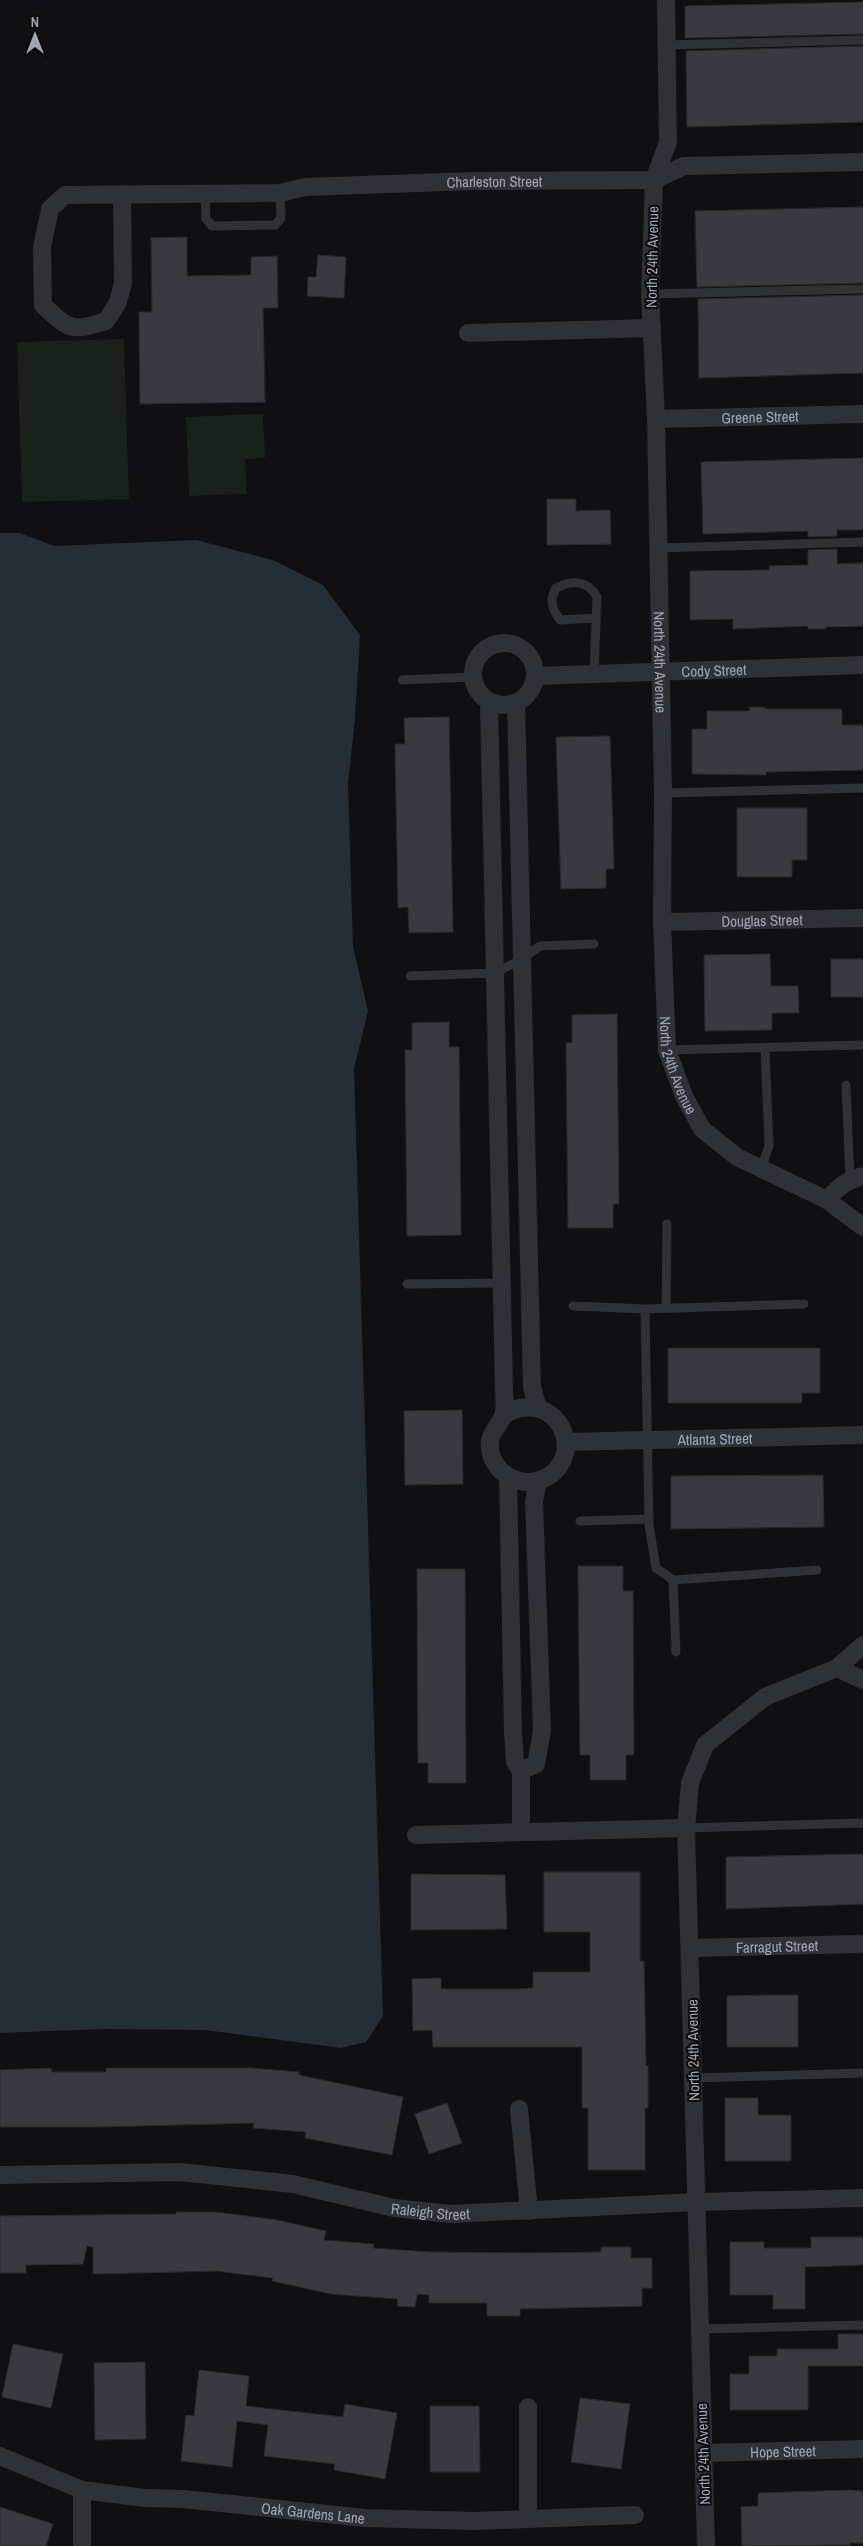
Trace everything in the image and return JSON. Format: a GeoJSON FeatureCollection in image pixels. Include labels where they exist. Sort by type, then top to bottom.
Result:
{"type":"FeatureCollection","features":[{"type":"Feature","properties":{"kind":"street","name":"North 24th Avenue"},"geometry":{"type":"LineString","coordinates":[[666,0],[668,142],[654,180],[650,294],[656,419],[663,793],[662,922],[668,1050],[684,1096],[702,1129],[737,1157],[827,1200],[863,1226]]}},
{"type":"Feature","properties":{"kind":"street","name":"Charleston Street"},"geometry":{"type":"LineString","coordinates":[[122,194],[123,283],[118,302],[106,321],[80,329],[60,321],[43,305],[42,247],[50,210],[65,195],[122,194],[206,194],[280,192],[305,187],[453,182],[654,180],[684,166],[863,162]]}},
{"type":"Feature","properties":{"kind":"street"},"geometry":{"type":"LineString","coordinates":[[468,333],[652,328]]}},
{"type":"Feature","properties":{"kind":"street","name":"Greene Street"},"geometry":{"type":"LineString","coordinates":[[656,419],[863,414]]}},
{"type":"Feature","properties":{"kind":"street"},"geometry":{"type":"LineString","coordinates":[[503,644],[522,649],[534,666],[535,676],[532,687],[526,696],[516,703],[507,705],[490,702],[481,695],[473,677],[474,667],[484,650],[503,644]]}},
{"type":"Feature","properties":{"kind":"street","name":"Cody Street"},"geometry":{"type":"LineString","coordinates":[[535,676],[863,666]]}},
{"type":"Feature","properties":{"kind":"street"},"geometry":{"type":"LineString","coordinates":[[490,702],[504,1415]]}},
{"type":"Feature","properties":{"kind":"street"},"geometry":{"type":"LineString","coordinates":[[516,703],[532,1386],[538,1408]]}},
{"type":"Feature","properties":{"kind":"street","name":"Douglas Street"},"geometry":{"type":"LineString","coordinates":[[662,922],[863,918]]}},
{"type":"Feature","properties":{"kind":"street"},"geometry":{"type":"LineString","coordinates":[[827,1200],[837,1188],[856,1178]]}},
{"type":"Feature","properties":{"kind":"street"},"geometry":{"type":"LineString","coordinates":[[526,1406],[538,1408],[558,1421],[566,1442],[565,1455],[559,1467],[550,1476],[538,1481],[528,1482],[508,1477],[498,1467],[491,1454],[492,1433],[504,1415],[514,1409],[526,1406]]}},
{"type":"Feature","properties":{"kind":"street","name":"Atlanta Street"},"geometry":{"type":"LineString","coordinates":[[566,1442],[856,1435]]}},
{"type":"Feature","properties":{"kind":"street"},"geometry":{"type":"LineString","coordinates":[[508,1477],[515,1762],[521,1771],[521,1832]]}},
{"type":"Feature","properties":{"kind":"street"},"geometry":{"type":"LineString","coordinates":[[521,1771],[536,1764],[542,1731],[534,1501],[538,1481]]}},
{"type":"Feature","properties":{"kind":"street","name":"North 24th Avenue"},"geometry":{"type":"LineString","coordinates":[[706,2546],[686,1828],[690,1783],[705,1745],[765,1697],[837,1668],[863,1645]]}},
{"type":"Feature","properties":{"kind":"street"},"geometry":{"type":"LineString","coordinates":[[837,1668],[863,1680]]}},
{"type":"Feature","properties":{"kind":"street"},"geometry":{"type":"LineString","coordinates":[[416,1836],[686,1828]]}},
{"type":"Feature","properties":{"kind":"street","name":"Farragut Street"},"geometry":{"type":"LineString","coordinates":[[690,1948],[863,1944]]}},
{"type":"Feature","properties":{"kind":"street"},"geometry":{"type":"LineString","coordinates":[[519,2109],[529,2211]]}},
{"type":"Feature","properties":{"kind":"street","name":"Raleigh Street"},"geometry":{"type":"LineString","coordinates":[[0,2175],[180,2172],[293,2184],[394,2208],[452,2214],[696,2202],[863,2198]]}},
{"type":"Feature","properties":{"kind":"street"},"geometry":{"type":"LineString","coordinates":[[528,2407],[528,2519]]}},
{"type":"Feature","properties":{"kind":"street","name":"Hope Street"},"geometry":{"type":"LineString","coordinates":[[703,2453],[863,2449]]}},
{"type":"Feature","properties":{"kind":"street","name":"Oak Gardens Lane"},"geometry":{"type":"LineString","coordinates":[[0,2456],[82,2490],[145,2498],[183,2499],[365,2518],[474,2521],[635,2515]]}},
{"type":"Feature","properties":{"kind":"street"},"geometry":{"type":"LineString","coordinates":[[82,2490],[82,2546]]}},
{"type":"Feature","properties":{"kind":"lane"},"geometry":{"type":"LineString","coordinates":[[666,45],[863,40]]}},
{"type":"Feature","properties":{"kind":"lane"},"geometry":{"type":"LineString","coordinates":[[206,194],[206,220],[212,226],[275,225],[281,218],[280,192]]}},
{"type":"Feature","properties":{"kind":"lane"},"geometry":{"type":"LineString","coordinates":[[650,294],[863,289]]}},
{"type":"Feature","properties":{"kind":"lane"},"geometry":{"type":"LineString","coordinates":[[658,548],[863,542]]}},
{"type":"Feature","properties":{"kind":"lane"},"geometry":{"type":"LineString","coordinates":[[594,674],[597,597],[592,589],[584,583],[564,584],[556,588],[551,602],[553,611],[560,620],[596,618]]}},
{"type":"Feature","properties":{"kind":"lane"},"geometry":{"type":"LineString","coordinates":[[402,680],[473,677]]}},
{"type":"Feature","properties":{"kind":"lane"},"geometry":{"type":"LineString","coordinates":[[663,793],[863,788]]}},
{"type":"Feature","properties":{"kind":"lane"},"geometry":{"type":"LineString","coordinates":[[410,976],[495,973],[522,959],[540,946],[594,944]]}},
{"type":"Feature","properties":{"kind":"lane"},"geometry":{"type":"LineString","coordinates":[[668,1050],[863,1045]]}},
{"type":"Feature","properties":{"kind":"lane"},"geometry":{"type":"LineString","coordinates":[[761,1169],[769,1146],[765,1048]]}},
{"type":"Feature","properties":{"kind":"lane"},"geometry":{"type":"LineString","coordinates":[[846,1085],[856,1178]]}},
{"type":"Feature","properties":{"kind":"lane"},"geometry":{"type":"LineString","coordinates":[[666,1224],[666,1308]]}},
{"type":"Feature","properties":{"kind":"lane"},"geometry":{"type":"LineString","coordinates":[[407,1284],[502,1283]]}},
{"type":"Feature","properties":{"kind":"lane"},"geometry":{"type":"LineString","coordinates":[[573,1306],[666,1308],[804,1304]]}},
{"type":"Feature","properties":{"kind":"lane"},"geometry":{"type":"LineString","coordinates":[[645,1308],[649,1519],[656,1568],[673,1580],[817,1570]]}},
{"type":"Feature","properties":{"kind":"lane"},"geometry":{"type":"LineString","coordinates":[[580,1521],[649,1519]]}},
{"type":"Feature","properties":{"kind":"lane"},"geometry":{"type":"LineString","coordinates":[[673,1580],[676,1652]]}},
{"type":"Feature","properties":{"kind":"lane"},"geometry":{"type":"LineString","coordinates":[[686,1828],[863,1822]]}},
{"type":"Feature","properties":{"kind":"lane"},"geometry":{"type":"LineString","coordinates":[[693,2078],[863,2074]]}},
{"type":"Feature","properties":{"kind":"lane"},"geometry":{"type":"LineString","coordinates":[[700,2329],[863,2325]]}},
{"type":"Feature","properties":{"kind":"shaded area"},"geometry":{"type":"Polygon","coordinates":[[[124,339],[129,499],[22,502],[17,342],[124,339]]]}},
{"type":"Feature","properties":{"kind":"shaded area"},"geometry":{"type":"Polygon","coordinates":[[[263,414],[265,458],[245,459],[247,494],[189,496],[186,417],[263,414]]]}},
{"type":"Feature","properties":{"kind":"shaded area"},"geometry":{"type":"Polygon","coordinates":[[[0,533],[20,533],[54,546],[196,540],[273,560],[323,585],[360,635],[355,719],[348,783],[353,946],[368,1011],[354,1069],[383,2016],[366,2042],[341,2048],[205,2030],[105,2029],[0,2033],[0,533]]]}},
{"type":"Feature","properties":{"kind":"building"},"geometry":{"type":"Polygon","coordinates":[[[863,2],[863,34],[685,38],[685,6],[863,2]]]}},
{"type":"Feature","properties":{"kind":"building"},"geometry":{"type":"Polygon","coordinates":[[[863,46],[863,122],[687,127],[686,51],[863,46]]]}},
{"type":"Feature","properties":{"kind":"building"},"geometry":{"type":"Polygon","coordinates":[[[863,207],[863,283],[697,287],[695,211],[863,207]]]}},
{"type":"Feature","properties":{"kind":"building"},"geometry":{"type":"Polygon","coordinates":[[[187,237],[187,276],[251,275],[251,257],[277,256],[278,308],[263,308],[265,402],[140,404],[139,312],[152,312],[151,238],[187,237]]]}},
{"type":"Feature","properties":{"kind":"building"},"geometry":{"type":"Polygon","coordinates":[[[318,255],[346,257],[344,298],[307,296],[308,277],[316,277],[318,255]]]}},
{"type":"Feature","properties":{"kind":"building"},"geometry":{"type":"Polygon","coordinates":[[[863,295],[863,373],[699,378],[698,299],[863,295]]]}},
{"type":"Feature","properties":{"kind":"building"},"geometry":{"type":"Polygon","coordinates":[[[863,458],[863,530],[837,530],[837,536],[808,537],[808,531],[703,534],[701,462],[863,458]]]}},
{"type":"Feature","properties":{"kind":"building"},"geometry":{"type":"Polygon","coordinates":[[[547,499],[576,499],[576,511],[610,510],[611,544],[547,545],[547,499]]]}},
{"type":"Feature","properties":{"kind":"building"},"geometry":{"type":"Polygon","coordinates":[[[837,549],[837,564],[863,563],[863,626],[826,627],[826,629],[808,629],[808,626],[733,629],[733,619],[690,620],[690,571],[769,570],[769,566],[808,565],[808,550],[837,549]]]}},
{"type":"Feature","properties":{"kind":"building"},"geometry":{"type":"Polygon","coordinates":[[[749,707],[765,707],[765,709],[842,709],[842,725],[863,725],[863,770],[766,772],[766,775],[692,774],[692,729],[707,729],[707,711],[750,711],[749,707]]]}},
{"type":"Feature","properties":{"kind":"building"},"geometry":{"type":"Polygon","coordinates":[[[449,717],[453,932],[409,933],[408,907],[398,908],[395,744],[405,744],[404,718],[449,717]]]}},
{"type":"Feature","properties":{"kind":"building"},"geometry":{"type":"Polygon","coordinates":[[[610,736],[614,869],[606,869],[606,888],[561,889],[556,737],[610,736]]]}},
{"type":"Feature","properties":{"kind":"building"},"geometry":{"type":"Polygon","coordinates":[[[737,808],[807,808],[807,860],[792,860],[792,877],[737,877],[737,808]]]}},
{"type":"Feature","properties":{"kind":"building"},"geometry":{"type":"Polygon","coordinates":[[[770,954],[771,986],[798,986],[799,1013],[772,1013],[772,1030],[705,1031],[704,955],[770,954]]]}},
{"type":"Feature","properties":{"kind":"building"},"geometry":{"type":"Polygon","coordinates":[[[831,959],[863,959],[863,997],[831,997],[831,959]]]}},
{"type":"Feature","properties":{"kind":"building"},"geometry":{"type":"Polygon","coordinates":[[[617,1014],[619,1204],[613,1204],[613,1228],[568,1228],[566,1043],[572,1043],[572,1015],[617,1014]]]}},
{"type":"Feature","properties":{"kind":"building"},"geometry":{"type":"Polygon","coordinates":[[[449,1022],[449,1047],[459,1047],[461,1235],[407,1236],[405,1050],[412,1050],[412,1023],[449,1022]]]}},
{"type":"Feature","properties":{"kind":"building"},"geometry":{"type":"Polygon","coordinates":[[[668,1348],[820,1348],[820,1393],[802,1393],[802,1403],[668,1403],[668,1348]]]}},
{"type":"Feature","properties":{"kind":"building"},"geometry":{"type":"Polygon","coordinates":[[[462,1410],[463,1484],[405,1485],[404,1411],[462,1410]]]}},
{"type":"Feature","properties":{"kind":"building"},"geometry":{"type":"Polygon","coordinates":[[[823,1475],[824,1527],[671,1529],[671,1476],[823,1475]]]}},
{"type":"Feature","properties":{"kind":"building"},"geometry":{"type":"Polygon","coordinates":[[[578,1566],[623,1566],[623,1591],[633,1591],[634,1755],[626,1755],[626,1780],[590,1780],[590,1755],[580,1755],[578,1566]]]}},
{"type":"Feature","properties":{"kind":"building"},"geometry":{"type":"Polygon","coordinates":[[[417,1569],[465,1569],[466,1783],[428,1783],[428,1763],[418,1763],[417,1569]]]}},
{"type":"Feature","properties":{"kind":"building"},"geometry":{"type":"Polygon","coordinates":[[[863,1854],[863,1904],[726,1909],[726,1857],[863,1854]]]}},
{"type":"Feature","properties":{"kind":"building"},"geometry":{"type":"Polygon","coordinates":[[[544,1872],[640,1872],[640,1961],[644,1961],[646,2066],[648,2066],[648,2108],[645,2108],[645,2170],[588,2170],[588,2108],[582,2108],[582,2047],[433,2047],[432,2030],[413,2031],[412,1979],[441,1978],[441,1989],[518,1989],[533,1988],[533,1972],[590,1972],[590,1932],[544,1932],[544,1872]]]}},
{"type":"Feature","properties":{"kind":"building"},"geometry":{"type":"Polygon","coordinates":[[[411,1874],[505,1875],[507,1929],[411,1930],[411,1874]]]}},
{"type":"Feature","properties":{"kind":"building"},"geometry":{"type":"Polygon","coordinates":[[[798,1995],[798,2047],[727,2047],[727,1996],[798,1995]]]}},
{"type":"Feature","properties":{"kind":"building"},"geometry":{"type":"Polygon","coordinates":[[[51,2068],[52,2072],[106,2072],[106,2068],[251,2068],[299,2072],[299,2075],[403,2097],[392,2155],[305,2138],[306,2132],[253,2128],[254,2123],[97,2127],[0,2127],[0,2070],[51,2068]]]}},
{"type":"Feature","properties":{"kind":"building"},"geometry":{"type":"Polygon","coordinates":[[[725,2098],[758,2098],[758,2115],[791,2115],[791,2161],[725,2161],[725,2098]]]}},
{"type":"Feature","properties":{"kind":"building"},"geometry":{"type":"Polygon","coordinates":[[[447,2103],[462,2143],[429,2154],[415,2114],[447,2103]]]}},
{"type":"Feature","properties":{"kind":"building"},"geometry":{"type":"Polygon","coordinates":[[[176,2212],[216,2212],[277,2220],[326,2231],[324,2240],[374,2244],[373,2248],[429,2252],[531,2253],[601,2252],[601,2247],[631,2247],[631,2258],[652,2258],[652,2288],[642,2288],[642,2306],[520,2309],[520,2316],[487,2316],[487,2303],[429,2303],[429,2295],[417,2294],[415,2307],[397,2306],[398,2299],[331,2294],[272,2281],[273,2278],[216,2271],[93,2274],[93,2247],[87,2246],[83,2264],[26,2265],[26,2273],[0,2273],[0,2216],[176,2214],[176,2212]]]}},
{"type":"Feature","properties":{"kind":"building"},"geometry":{"type":"Polygon","coordinates":[[[811,2237],[863,2237],[863,2265],[805,2267],[805,2309],[773,2309],[773,2295],[730,2295],[730,2242],[764,2242],[764,2248],[811,2248],[811,2237]]]}},
{"type":"Feature","properties":{"kind":"building"},"geometry":{"type":"Polygon","coordinates":[[[838,2334],[863,2334],[863,2366],[808,2366],[808,2410],[730,2410],[730,2374],[749,2374],[749,2356],[777,2356],[777,2349],[838,2349],[838,2334]]]}},
{"type":"Feature","properties":{"kind":"building"},"geometry":{"type":"Polygon","coordinates":[[[13,2344],[63,2354],[51,2408],[2,2397],[13,2344]]]}},
{"type":"Feature","properties":{"kind":"building"},"geometry":{"type":"Polygon","coordinates":[[[145,2362],[146,2439],[95,2440],[94,2363],[145,2362]]]}},
{"type":"Feature","properties":{"kind":"building"},"geometry":{"type":"Polygon","coordinates":[[[199,2370],[249,2376],[246,2406],[343,2417],[345,2404],[397,2413],[385,2479],[334,2470],[335,2464],[264,2456],[268,2425],[237,2421],[232,2467],[181,2461],[186,2415],[194,2416],[199,2370]]]}},
{"type":"Feature","properties":{"kind":"building"},"geometry":{"type":"Polygon","coordinates":[[[580,2398],[630,2404],[621,2469],[571,2462],[580,2398]]]}},
{"type":"Feature","properties":{"kind":"building"},"geometry":{"type":"Polygon","coordinates":[[[430,2406],[479,2406],[480,2472],[430,2472],[430,2406]]]}},
{"type":"Feature","properties":{"kind":"building"},"geometry":{"type":"Polygon","coordinates":[[[863,2491],[863,2543],[850,2543],[850,2545],[742,2546],[741,2507],[758,2506],[758,2493],[863,2491]]]}},
{"type":"Feature","properties":{"kind":"building"},"geometry":{"type":"Polygon","coordinates":[[[0,2507],[53,2524],[46,2546],[0,2546],[0,2507]]]}}]}
